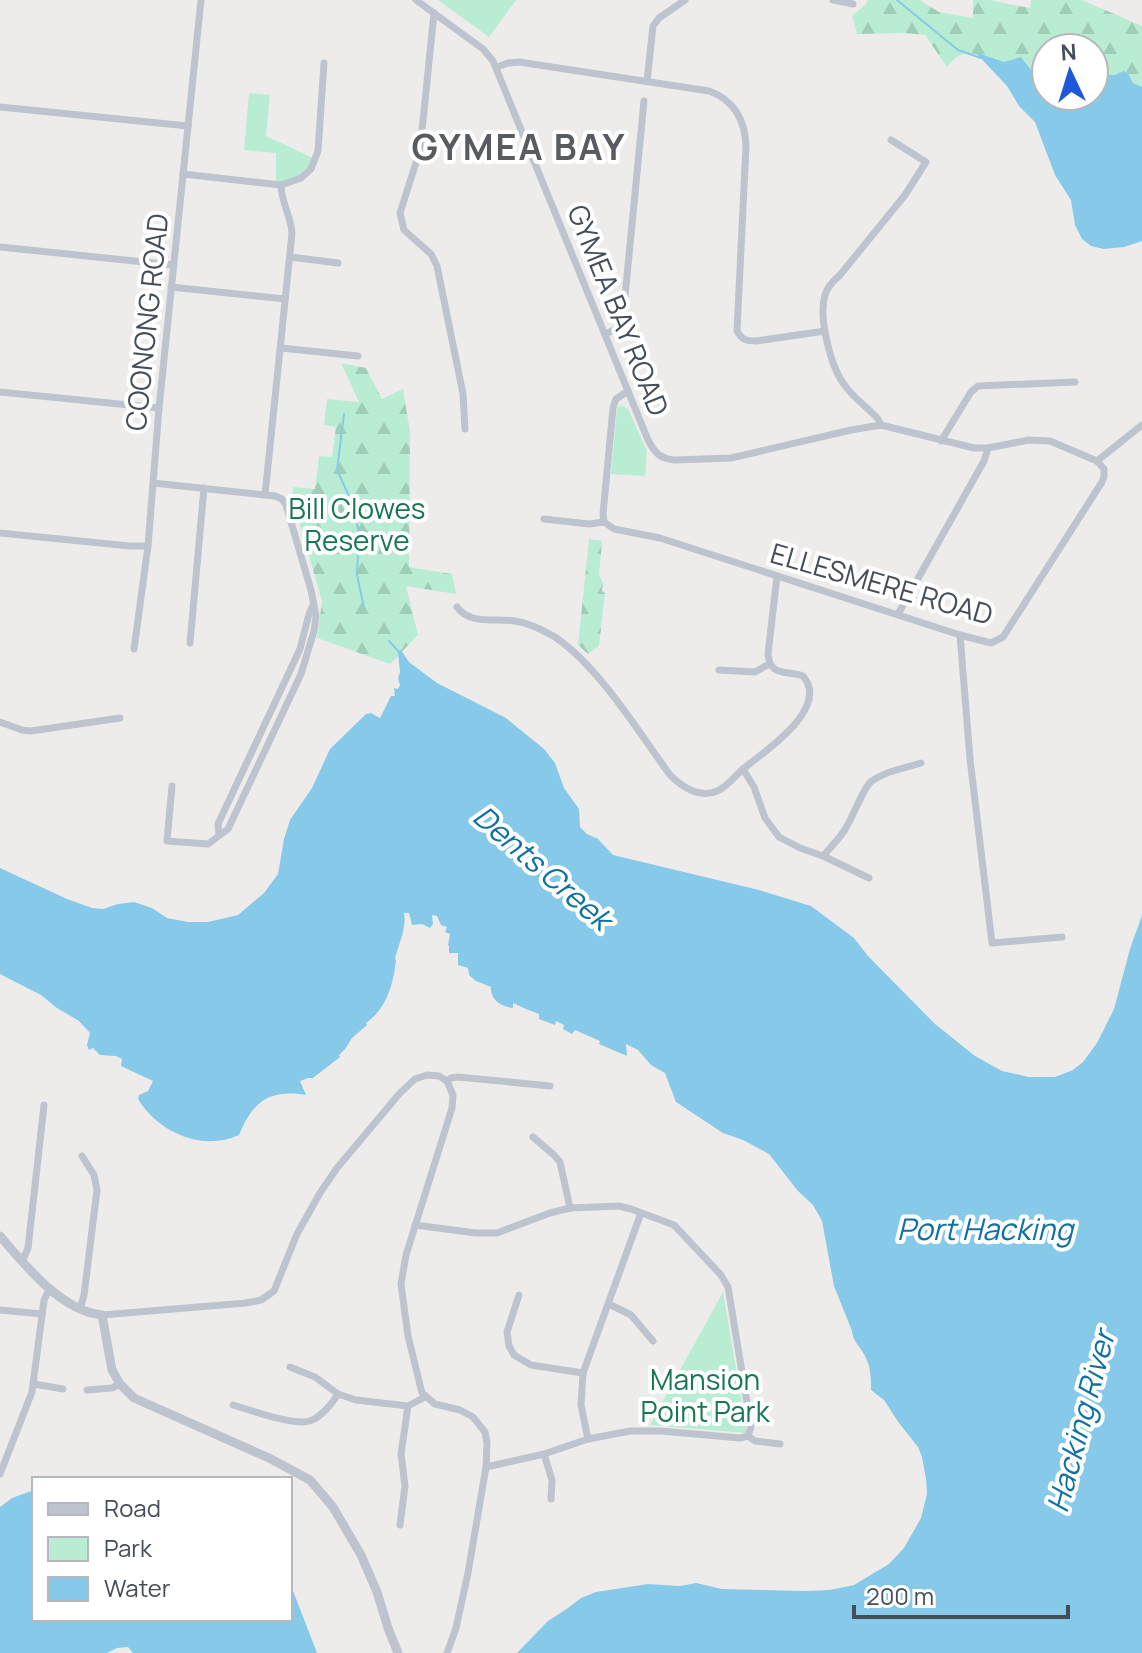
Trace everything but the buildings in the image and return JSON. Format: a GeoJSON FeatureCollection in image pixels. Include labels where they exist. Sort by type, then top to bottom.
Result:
{"type":"FeatureCollection","features":[{"type":"Feature","properties":{"kind":"street","name":"COONONG ROAD"},"geometry":{"type":"LineString","coordinates":[[134,649],[148,546],[201,0]]}},
{"type":"Feature","properties":{"kind":"street","name":"GYMEA BAY ROAD"},"geometry":{"type":"LineString","coordinates":[[416,0],[483,49],[497,67],[628,391],[657,454],[668,459],[731,458],[881,425]]}},
{"type":"Feature","properties":{"kind":"street"},"geometry":{"type":"LineString","coordinates":[[647,81],[653,26],[659,18],[685,0]]}},
{"type":"Feature","properties":{"kind":"street"},"geometry":{"type":"LineString","coordinates":[[833,0],[853,4]]}},
{"type":"Feature","properties":{"kind":"street"},"geometry":{"type":"LineString","coordinates":[[434,13],[420,150],[401,207],[401,219],[404,230],[431,254],[437,266],[463,394],[465,429]]}},
{"type":"Feature","properties":{"kind":"street"},"geometry":{"type":"LineString","coordinates":[[497,67],[519,62],[719,94],[736,109],[745,132],[737,331],[746,341],[825,331]]}},
{"type":"Feature","properties":{"kind":"street"},"geometry":{"type":"LineString","coordinates":[[183,174],[281,185],[301,178],[311,169],[318,151],[324,63]]}},
{"type":"Feature","properties":{"kind":"street"},"geometry":{"type":"LineString","coordinates":[[605,334],[617,329],[623,317],[644,101]]}},
{"type":"Feature","properties":{"kind":"street"},"geometry":{"type":"LineString","coordinates":[[0,107],[188,126]]}},
{"type":"Feature","properties":{"kind":"street"},"geometry":{"type":"LineString","coordinates":[[891,140],[926,162],[905,195],[832,282],[823,299],[825,331],[838,373],[846,387],[881,425],[974,448],[1029,440],[1050,441],[1097,461],[1142,425]]}},
{"type":"Feature","properties":{"kind":"street"},"geometry":{"type":"LineString","coordinates":[[265,495],[292,230],[281,185]]}},
{"type":"Feature","properties":{"kind":"street"},"geometry":{"type":"LineString","coordinates":[[0,247],[173,265]]}},
{"type":"Feature","properties":{"kind":"street"},"geometry":{"type":"LineString","coordinates":[[290,257],[338,263]]}},
{"type":"Feature","properties":{"kind":"street"},"geometry":{"type":"LineString","coordinates":[[171,287],[285,299]]}},
{"type":"Feature","properties":{"kind":"street"},"geometry":{"type":"LineString","coordinates":[[281,348],[358,356]]}},
{"type":"Feature","properties":{"kind":"street"},"geometry":{"type":"LineString","coordinates":[[941,441],[971,392],[978,386],[1075,382]]}},
{"type":"Feature","properties":{"kind":"street"},"geometry":{"type":"LineString","coordinates":[[604,522],[613,408],[616,399],[628,391]]}},
{"type":"Feature","properties":{"kind":"street"},"geometry":{"type":"LineString","coordinates":[[0,392],[159,408]]}},
{"type":"Feature","properties":{"kind":"street"},"geometry":{"type":"LineString","coordinates":[[898,614],[984,461],[988,448]]}},
{"type":"Feature","properties":{"kind":"street","name":"ELLESMERE ROAD"},"geometry":{"type":"LineString","coordinates":[[544,519],[589,524],[604,522],[614,529],[660,538],[991,643],[1003,637],[1102,482],[1104,469],[1097,461]]}},
{"type":"Feature","properties":{"kind":"street"},"geometry":{"type":"LineString","coordinates":[[153,483],[279,497],[285,502],[313,605],[300,649],[218,824],[219,834],[214,840],[204,844],[167,841],[172,786]]}},
{"type":"Feature","properties":{"kind":"street"},"geometry":{"type":"LineString","coordinates":[[190,643],[204,488]]}},
{"type":"Feature","properties":{"kind":"street"},"geometry":{"type":"LineString","coordinates":[[0,533],[148,546]]}},
{"type":"Feature","properties":{"kind":"street"},"geometry":{"type":"LineString","coordinates":[[457,607],[471,618],[517,621],[538,628],[563,644],[588,666],[670,775],[687,789],[716,792],[792,728],[809,699],[809,684],[803,676],[772,669],[769,664],[777,576]]}},
{"type":"Feature","properties":{"kind":"street"},"geometry":{"type":"LineString","coordinates":[[960,635],[970,759],[992,943],[1062,937]]}},
{"type":"Feature","properties":{"kind":"street"},"geometry":{"type":"LineString","coordinates":[[719,670],[755,672],[769,664]]}},
{"type":"Feature","properties":{"kind":"street"},"geometry":{"type":"LineString","coordinates":[[0,722],[31,731],[120,718]]}},
{"type":"Feature","properties":{"kind":"street"},"geometry":{"type":"LineString","coordinates":[[823,856],[844,832],[864,788],[871,781],[921,763]]}},
{"type":"Feature","properties":{"kind":"street"},"geometry":{"type":"LineString","coordinates":[[743,769],[754,787],[765,818],[779,837],[869,878]]}},
{"type":"Feature","properties":{"kind":"street"},"geometry":{"type":"LineString","coordinates":[[0,1236],[22,1262],[62,1299],[80,1309],[102,1315],[246,1303],[266,1298],[277,1286],[313,1203],[374,1123],[415,1079],[434,1075],[447,1081],[453,1095],[452,1108],[403,1268],[402,1293],[419,1385],[425,1397],[441,1407],[466,1412],[478,1421],[487,1437],[486,1467],[459,1618],[447,1653]]}},
{"type":"Feature","properties":{"kind":"street"},"geometry":{"type":"LineString","coordinates":[[447,1081],[458,1077],[550,1086]]}},
{"type":"Feature","properties":{"kind":"street"},"geometry":{"type":"LineString","coordinates":[[22,1262],[28,1248],[44,1105]]}},
{"type":"Feature","properties":{"kind":"street"},"geometry":{"type":"LineString","coordinates":[[533,1137],[560,1162],[570,1208]]}},
{"type":"Feature","properties":{"kind":"street"},"geometry":{"type":"LineString","coordinates":[[80,1309],[97,1190],[94,1175],[82,1156]]}},
{"type":"Feature","properties":{"kind":"street"},"geometry":{"type":"LineString","coordinates":[[415,1225],[497,1233],[570,1208],[619,1206],[674,1225],[727,1283],[751,1427],[748,1436]]}},
{"type":"Feature","properties":{"kind":"street"},"geometry":{"type":"LineString","coordinates":[[588,1439],[581,1405],[583,1373],[641,1213]]}},
{"type":"Feature","properties":{"kind":"street"},"geometry":{"type":"LineString","coordinates":[[0,1474],[29,1403],[44,1300],[50,1288]]}},
{"type":"Feature","properties":{"kind":"street"},"geometry":{"type":"LineString","coordinates":[[519,1295],[507,1332],[514,1355],[531,1365],[583,1373]]}},
{"type":"Feature","properties":{"kind":"street"},"geometry":{"type":"LineString","coordinates":[[609,1304],[628,1313],[653,1341]]}},
{"type":"Feature","properties":{"kind":"street"},"geometry":{"type":"LineString","coordinates":[[0,1310],[42,1314]]}},
{"type":"Feature","properties":{"kind":"street"},"geometry":{"type":"LineString","coordinates":[[102,1315],[112,1370],[134,1398],[269,1458],[310,1480],[333,1507],[361,1555],[398,1653]]}},
{"type":"Feature","properties":{"kind":"street"},"geometry":{"type":"LineString","coordinates":[[290,1367],[315,1377],[338,1394],[356,1400],[408,1406],[425,1397]]}},
{"type":"Feature","properties":{"kind":"street"},"geometry":{"type":"LineString","coordinates":[[34,1384],[63,1389]]}},
{"type":"Feature","properties":{"kind":"street"},"geometry":{"type":"LineString","coordinates":[[87,1390],[112,1388],[120,1384]]}},
{"type":"Feature","properties":{"kind":"street"},"geometry":{"type":"LineString","coordinates":[[233,1405],[289,1420],[309,1421],[326,1409],[338,1394]]}},
{"type":"Feature","properties":{"kind":"street"},"geometry":{"type":"LineString","coordinates":[[400,1525],[405,1486],[401,1454],[408,1406]]}},
{"type":"Feature","properties":{"kind":"street"},"geometry":{"type":"LineString","coordinates":[[486,1467],[544,1454],[588,1439],[640,1430],[740,1438],[748,1436],[755,1441],[780,1444]]}},
{"type":"Feature","properties":{"kind":"street"},"geometry":{"type":"LineString","coordinates":[[544,1454],[552,1480],[551,1499]]}},
{"type":"Feature","properties":{"kind":"green space"},"geometry":{"type":"Polygon","coordinates":[[[438,0],[516,0],[489,37],[438,0]]]}},
{"type":"Feature","properties":{"kind":"green space"},"geometry":{"type":"Polygon","coordinates":[[[867,0],[920,0],[939,12],[973,18],[973,0],[1030,8],[1031,0],[1082,0],[1142,26],[1142,87],[1133,83],[1126,71],[1110,75],[1110,32],[1030,32],[1030,68],[1020,58],[1004,62],[967,53],[954,59],[947,67],[925,35],[857,34],[852,16],[867,0]]]}},
{"type":"Feature","properties":{"kind":"green space"},"geometry":{"type":"Polygon","coordinates":[[[249,93],[270,95],[266,136],[315,159],[301,178],[276,185],[276,153],[244,150],[249,93]]]}},
{"type":"Feature","properties":{"kind":"green space","name":"Bill Clowes Reserve"},"geometry":{"type":"Polygon","coordinates":[[[341,363],[366,368],[382,399],[403,389],[410,432],[409,567],[452,574],[456,594],[406,586],[418,635],[390,664],[317,638],[322,601],[292,497],[293,487],[315,489],[319,456],[332,457],[336,427],[324,425],[327,399],[359,402],[341,363]]]}},
{"type":"Feature","properties":{"kind":"green space"},"geometry":{"type":"Polygon","coordinates":[[[621,405],[628,409],[647,451],[645,476],[611,474],[617,408],[621,405]]]}},
{"type":"Feature","properties":{"kind":"green space"},"geometry":{"type":"Polygon","coordinates":[[[589,539],[602,541],[599,575],[605,593],[599,646],[588,654],[578,645],[589,539]]]}},
{"type":"Feature","properties":{"kind":"green space","name":"Mansion Point Park"},"geometry":{"type":"Polygon","coordinates":[[[723,1292],[747,1433],[650,1425],[723,1292]]]}},
{"type":"Feature","properties":{"kind":"water"},"geometry":{"type":"Polygon","coordinates":[[[975,52],[1004,62],[1021,57],[1030,68],[1030,112],[1110,112],[1110,75],[1124,71],[1133,83],[1142,87],[1142,241],[1104,249],[1091,246],[1082,239],[1075,225],[1071,200],[1055,175],[1035,122],[1019,106],[1007,86],[975,52]]]}},
{"type":"Feature","properties":{"kind":"water","name":"Port Hacking"},"geometry":{"type":"Polygon","coordinates":[[[401,650],[409,662],[437,683],[506,718],[544,749],[555,763],[564,788],[579,809],[580,827],[598,839],[613,855],[759,890],[811,906],[854,938],[935,1024],[975,1056],[1002,1071],[1029,1077],[1055,1077],[1083,1062],[1097,1043],[1114,1009],[1142,915],[1142,1653],[517,1653],[548,1621],[581,1598],[596,1592],[648,1584],[680,1586],[696,1583],[722,1589],[830,1590],[854,1585],[889,1564],[904,1548],[921,1518],[927,1494],[922,1457],[884,1400],[871,1390],[868,1364],[854,1338],[834,1286],[822,1221],[813,1205],[769,1154],[723,1133],[676,1102],[665,1073],[651,1065],[638,1050],[626,1044],[627,1056],[575,1030],[572,1034],[556,1021],[555,1025],[539,1019],[539,1014],[513,1003],[513,1008],[497,1002],[492,996],[491,987],[476,981],[469,975],[468,968],[458,965],[458,953],[449,953],[450,934],[445,932],[447,927],[441,925],[437,916],[432,915],[430,928],[422,924],[412,925],[409,913],[404,913],[393,978],[384,1003],[352,1038],[340,1057],[313,1078],[300,1081],[306,1095],[281,1094],[264,1100],[250,1114],[239,1135],[225,1140],[196,1140],[182,1136],[157,1121],[138,1099],[139,1095],[148,1091],[153,1081],[121,1066],[122,1059],[116,1056],[100,1055],[93,1048],[89,1050],[90,1033],[79,1021],[41,995],[0,974],[0,868],[92,908],[103,909],[134,902],[152,908],[167,918],[188,922],[208,922],[238,915],[264,893],[278,874],[290,820],[312,788],[330,749],[366,714],[380,718],[391,696],[395,696],[394,688],[398,689],[400,685],[398,652],[401,650]]]}},
{"type":"Feature","properties":{"kind":"water"},"geometry":{"type":"Polygon","coordinates":[[[32,1491],[32,1621],[292,1621],[292,1588],[317,1653],[133,1653],[128,1647],[107,1653],[0,1653],[0,1507],[12,1498],[32,1491]]]}},
{"type":"Feature","properties":{"kind":"waterway"},"geometry":{"type":"LineString","coordinates":[[897,0],[958,50],[981,58]]}},
{"type":"Feature","properties":{"kind":"waterway"},"geometry":{"type":"LineString","coordinates":[[344,414],[337,470],[359,531],[357,575],[364,608]]}},
{"type":"Feature","properties":{"kind":"waterway"},"geometry":{"type":"LineString","coordinates":[[389,641],[399,652]]}},
{"type":"Feature","properties":{"kind":"district","name":"GYMEA BAY"},"geometry":{"type":"Point","coordinates":[519,146]}},
{"type":"Feature","properties":{"kind":"water label","name":"Dents Creek"},"geometry":{"type":"Point","coordinates":[543,867]}},
{"type":"Feature","properties":{"kind":"water label","name":"Hacking River"},"geometry":{"type":"Point","coordinates":[1080,1421]}}]}
